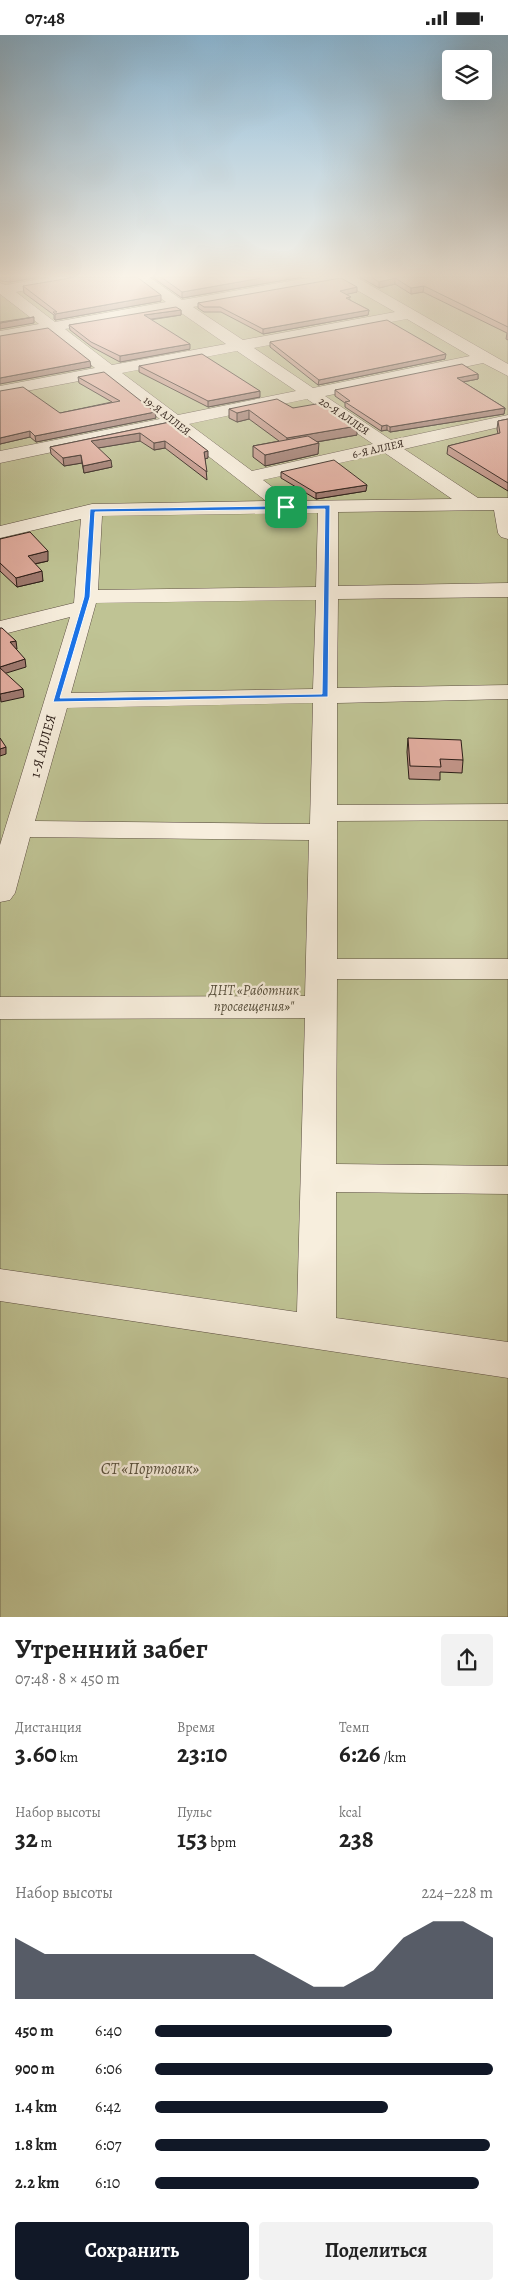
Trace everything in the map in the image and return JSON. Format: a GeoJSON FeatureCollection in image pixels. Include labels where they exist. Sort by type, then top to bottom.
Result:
{"type":"FeatureCollection","features":[{"type":"Feature","properties":{"kind":"street","name":"19-Я АЛЛЕЯ"},"geometry":{"type":"LineString","coordinates":[[82,351],[286,507]]}},
{"type":"Feature","properties":{"kind":"street"},"geometry":{"type":"LineString","coordinates":[[0,391],[215,351]]}},
{"type":"Feature","properties":{"kind":"street","name":"20-Я АЛЛЕЯ"},"geometry":{"type":"LineString","coordinates":[[247,351],[474,505]]}},
{"type":"Feature","properties":{"kind":"street"},"geometry":{"type":"LineString","coordinates":[[474,351],[508,371]]}},
{"type":"Feature","properties":{"kind":"street"},"geometry":{"type":"LineString","coordinates":[[0,457],[485,357]]}},
{"type":"Feature","properties":{"kind":"street","name":"6-Я АЛЛЕЯ"},"geometry":{"type":"LineString","coordinates":[[248,478],[508,419]]}},
{"type":"Feature","properties":{"kind":"street"},"geometry":{"type":"LineString","coordinates":[[0,532],[92,510],[506,504],[508,533]]}},
{"type":"Feature","properties":{"kind":"street"},"geometry":{"type":"LineString","coordinates":[[316,1332],[328,507]]}},
{"type":"Feature","properties":{"kind":"street","name":"1-Я АЛЛЕЯ"},"geometry":{"type":"LineString","coordinates":[[0,893],[86,602],[92,510]]}},
{"type":"Feature","properties":{"kind":"street"},"geometry":{"type":"LineString","coordinates":[[0,628],[86,602],[327,593],[508,590]]}},
{"type":"Feature","properties":{"kind":"street"},"geometry":{"type":"LineString","coordinates":[[56,701],[508,692]]}},
{"type":"Feature","properties":{"kind":"street"},"geometry":{"type":"LineString","coordinates":[[20,829],[323,822],[508,812]]}},
{"type":"Feature","properties":{"kind":"street"},"geometry":{"type":"LineString","coordinates":[[321,969],[508,969]]}},
{"type":"Feature","properties":{"kind":"street"},"geometry":{"type":"LineString","coordinates":[[0,1008],[321,1007]]}},
{"type":"Feature","properties":{"kind":"street"},"geometry":{"type":"LineString","coordinates":[[318,1178],[508,1180]]}},
{"type":"Feature","properties":{"kind":"street"},"geometry":{"type":"LineString","coordinates":[[0,1285],[508,1360]]}},
{"type":"Feature","properties":{"kind":"green space","name":"ДНТ «Работник просвещения»\""},"geometry":{"type":"Polygon","coordinates":[[[0,351],[508,351],[508,1617],[0,1617],[0,351]]]}},
{"type":"Feature","properties":{"kind":"building"},"geometry":{"type":"Polygon","coordinates":[[[0,351],[77,351],[90,361],[0,378],[0,351]]]}},
{"type":"Feature","properties":{"kind":"building"},"geometry":{"type":"Polygon","coordinates":[[[109,351],[150,351],[120,356],[109,351]]]}},
{"type":"Feature","properties":{"kind":"building"},"geometry":{"type":"Polygon","coordinates":[[[281,351],[440,351],[446,354],[319,380],[281,351]]]}},
{"type":"Feature","properties":{"kind":"building"},"geometry":{"type":"Polygon","coordinates":[[[202,354],[260,391],[208,401],[139,366],[202,354]]]}},
{"type":"Feature","properties":{"kind":"building"},"geometry":{"type":"Polygon","coordinates":[[[462,364],[478,374],[457,378],[505,408],[390,427],[387,425],[382,426],[345,402],[350,401],[335,390],[462,364]]]}},
{"type":"Feature","properties":{"kind":"building"},"geometry":{"type":"Polygon","coordinates":[[[104,372],[155,412],[35,436],[30,431],[0,438],[0,391],[23,387],[60,413],[120,401],[78,377],[104,372]]]}},
{"type":"Feature","properties":{"kind":"building"},"geometry":{"type":"Polygon","coordinates":[[[277,399],[293,408],[322,403],[357,426],[287,438],[249,410],[237,413],[229,409],[277,399]]]}},
{"type":"Feature","properties":{"kind":"building"},"geometry":{"type":"Polygon","coordinates":[[[508,419],[508,483],[448,446],[500,433],[498,421],[508,419]]]}},
{"type":"Feature","properties":{"kind":"building"},"geometry":{"type":"Polygon","coordinates":[[[170,422],[208,451],[204,452],[207,472],[165,441],[154,443],[140,433],[91,441],[111,460],[83,466],[81,455],[63,458],[50,447],[170,422]]]}},
{"type":"Feature","properties":{"kind":"building"},"geometry":{"type":"Polygon","coordinates":[[[308,436],[319,443],[265,455],[253,446],[308,436]]]}},
{"type":"Feature","properties":{"kind":"building"},"geometry":{"type":"Polygon","coordinates":[[[334,460],[367,485],[316,493],[281,472],[334,460]]]}},
{"type":"Feature","properties":{"kind":"building"},"geometry":{"type":"Polygon","coordinates":[[[30,532],[48,551],[28,556],[42,571],[16,578],[0,563],[0,539],[30,532]]]}},
{"type":"Feature","properties":{"kind":"building"},"geometry":{"type":"Polygon","coordinates":[[[0,628],[16,641],[10,642],[25,659],[0,667],[0,628]]]}},
{"type":"Feature","properties":{"kind":"building"},"geometry":{"type":"Polygon","coordinates":[[[0,668],[23,689],[0,694],[0,668]]]}},
{"type":"Feature","properties":{"kind":"building"},"geometry":{"type":"Polygon","coordinates":[[[0,738],[6,747],[0,749],[0,738]]]}},
{"type":"Feature","properties":{"kind":"building"},"geometry":{"type":"Polygon","coordinates":[[[408,738],[461,740],[463,760],[440,759],[441,767],[410,766],[408,738]]]}},
{"type":"Feature","properties":{"kind":"route"},"geometry":{"type":"LineString","coordinates":[[286,507],[328,507],[325,696],[56,701],[87,597],[92,510],[286,507]]}},
{"type":"Feature","properties":{"kind":"park label","name":"СТ «Портовик»"},"geometry":{"type":"Point","coordinates":[150,1469]}}]}
